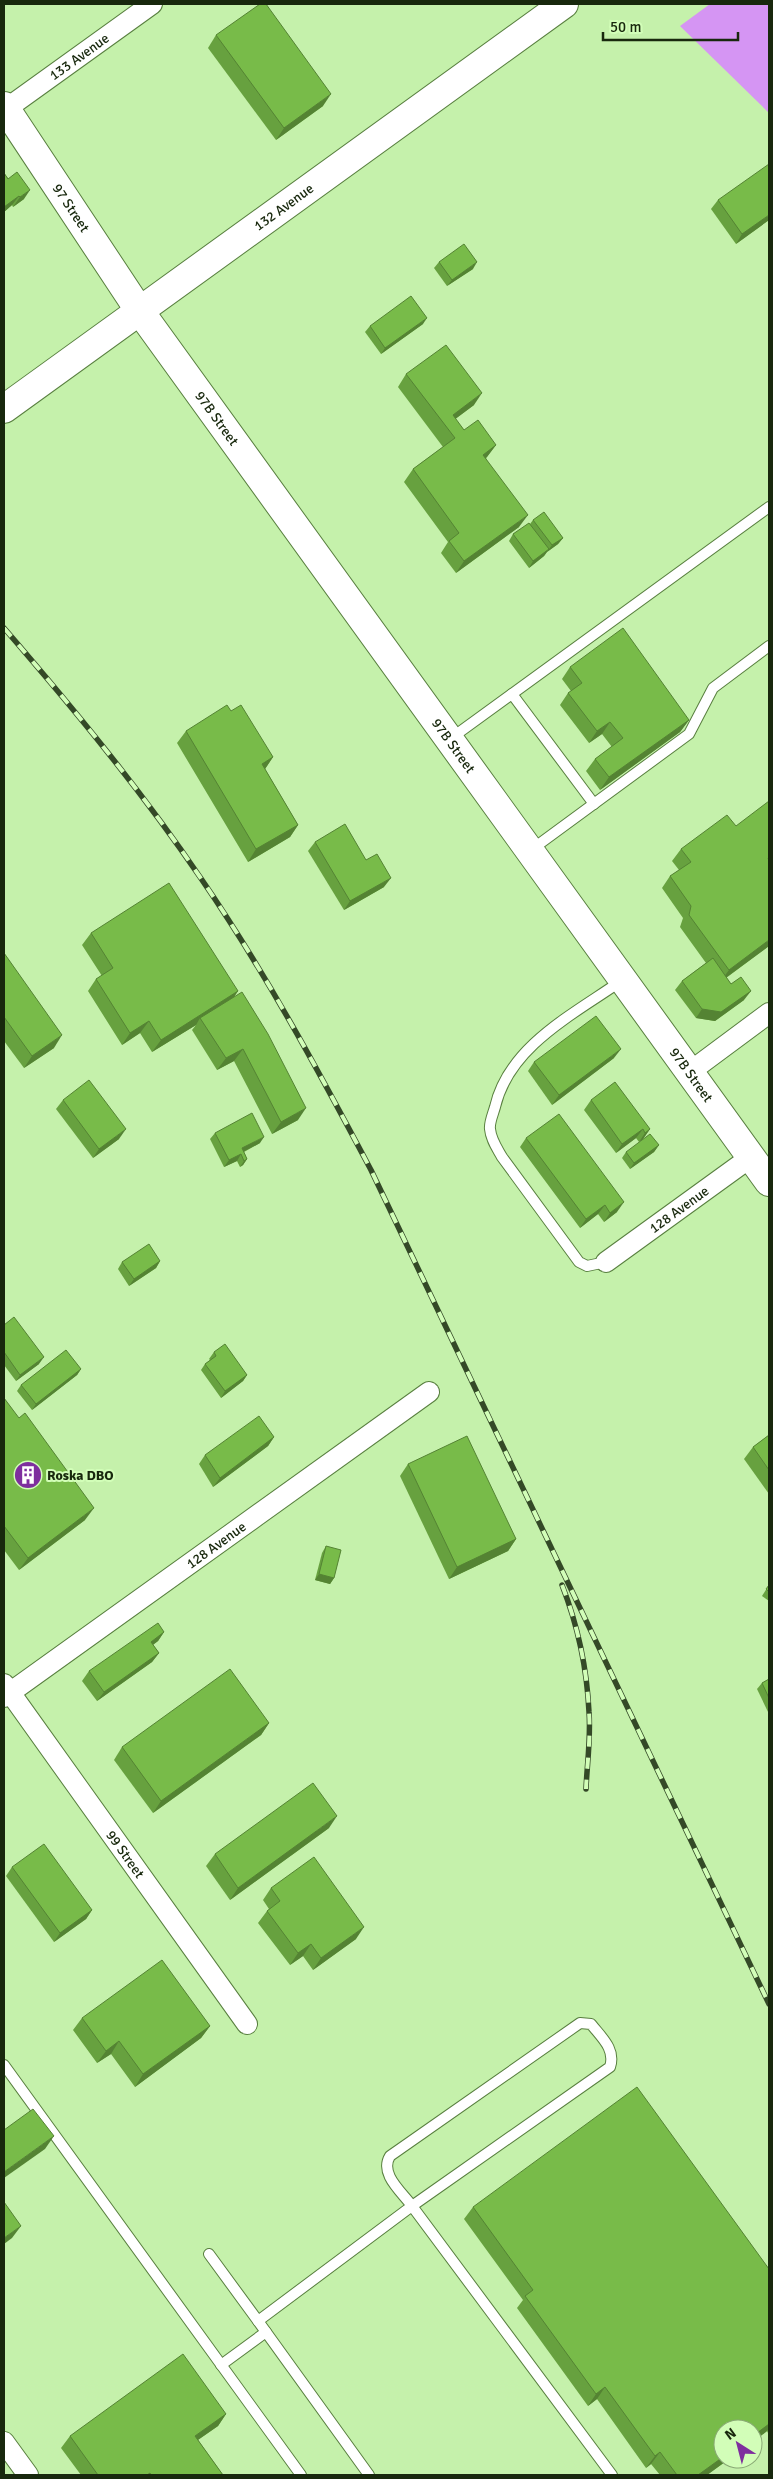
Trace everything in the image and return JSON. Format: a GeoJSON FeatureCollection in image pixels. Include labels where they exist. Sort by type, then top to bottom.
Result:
{"type":"FeatureCollection","features":[{"type":"Feature","properties":{"kind":"street","name":"133 Avenue"},"geometry":{"type":"LineString","coordinates":[[5,107],[152,4]]}},
{"type":"Feature","properties":{"kind":"street","name":"132 Avenue"},"geometry":{"type":"LineString","coordinates":[[4,409],[564,4]]}},
{"type":"Feature","properties":{"kind":"street","name":"97 Street"},"geometry":{"type":"LineString","coordinates":[[5,107],[139,310]]}},
{"type":"Feature","properties":{"kind":"street","name":"97B Street"},"geometry":{"type":"LineString","coordinates":[[139,310],[691,1071],[769,1182]]}},
{"type":"Feature","properties":{"kind":"street"},"geometry":{"type":"LineString","coordinates":[[691,1071],[769,1013]]}},
{"type":"Feature","properties":{"kind":"street","name":"128 Avenue"},"geometry":{"type":"LineString","coordinates":[[606,1262],[751,1157]]}},
{"type":"Feature","properties":{"kind":"street","name":"128 Avenue"},"geometry":{"type":"LineString","coordinates":[[6,1691],[429,1392]]}},
{"type":"Feature","properties":{"kind":"street","name":"99 Street"},"geometry":{"type":"LineString","coordinates":[[6,1691],[247,2024]]}},
{"type":"Feature","properties":{"kind":"street"},"geometry":{"type":"LineString","coordinates":[[4,2442],[28,2475]]}},
{"type":"Feature","properties":{"kind":"lane"},"geometry":{"type":"LineString","coordinates":[[450,739],[769,507]]}},
{"type":"Feature","properties":{"kind":"lane"},"geometry":{"type":"LineString","coordinates":[[530,850],[689,734],[713,688],[769,646]]}},
{"type":"Feature","properties":{"kind":"lane"},"geometry":{"type":"LineString","coordinates":[[512,694],[594,804]]}},
{"type":"Feature","properties":{"kind":"lane"},"geometry":{"type":"LineString","coordinates":[[606,1262],[587,1266],[579,1262],[502,1157],[493,1142],[490,1127],[503,1083],[536,1041],[624,979]]}},
{"type":"Feature","properties":{"kind":"lane"},"geometry":{"type":"LineString","coordinates":[[258,2321],[412,2206],[610,2066],[613,2059],[611,2051],[591,2024],[580,2023],[572,2028],[390,2156],[385,2163],[387,2173],[412,2206],[612,2475]]}},
{"type":"Feature","properties":{"kind":"lane"},"geometry":{"type":"LineString","coordinates":[[4,2065],[301,2475]]}},
{"type":"Feature","properties":{"kind":"lane"},"geometry":{"type":"LineString","coordinates":[[209,2254],[369,2475]]}},
{"type":"Feature","properties":{"kind":"lane"},"geometry":{"type":"LineString","coordinates":[[221,2365],[266,2332]]}},
{"type":"Feature","properties":{"kind":"shaded area"},"geometry":{"type":"Polygon","coordinates":[[[710,4],[769,4],[769,113],[680,26],[710,4]]]}},
{"type":"Feature","properties":{"kind":"building"},"geometry":{"type":"Polygon","coordinates":[[[260,4],[266,4],[331,94],[284,128],[216,35],[260,4]]]}},
{"type":"Feature","properties":{"kind":"building"},"geometry":{"type":"Polygon","coordinates":[[[769,164],[769,215],[742,234],[718,200],[769,164]]]}},
{"type":"Feature","properties":{"kind":"building"},"geometry":{"type":"Polygon","coordinates":[[[17,172],[30,190],[4,207],[4,173],[8,179],[17,172]]]}},
{"type":"Feature","properties":{"kind":"building"},"geometry":{"type":"Polygon","coordinates":[[[464,244],[477,262],[452,280],[439,262],[464,244]]]}},
{"type":"Feature","properties":{"kind":"building"},"geometry":{"type":"Polygon","coordinates":[[[411,296],[427,318],[385,348],[370,326],[411,296]]]}},
{"type":"Feature","properties":{"kind":"building"},"geometry":{"type":"Polygon","coordinates":[[[446,345],[482,393],[453,415],[464,430],[478,420],[496,445],[483,455],[528,515],[464,561],[449,541],[459,533],[413,469],[455,438],[406,374],[446,345]]]}},
{"type":"Feature","properties":{"kind":"building"},"geometry":{"type":"Polygon","coordinates":[[[544,512],[563,538],[552,545],[533,520],[544,512]]]}},
{"type":"Feature","properties":{"kind":"building"},"geometry":{"type":"Polygon","coordinates":[[[529,523],[549,549],[533,561],[513,534],[529,523]]]}},
{"type":"Feature","properties":{"kind":"building"},"geometry":{"type":"Polygon","coordinates":[[[623,628],[689,720],[609,777],[595,759],[623,738],[610,722],[597,731],[568,693],[582,683],[570,667],[623,628]]]}},
{"type":"Feature","properties":{"kind":"building"},"geometry":{"type":"Polygon","coordinates":[[[227,705],[231,711],[241,705],[273,757],[262,764],[298,825],[256,849],[186,731],[227,705]]]}},
{"type":"Feature","properties":{"kind":"building"},"geometry":{"type":"Polygon","coordinates":[[[769,801],[769,940],[729,970],[689,915],[691,906],[670,876],[691,862],[681,849],[727,815],[736,826],[769,801]]]}},
{"type":"Feature","properties":{"kind":"building"},"geometry":{"type":"Polygon","coordinates":[[[345,824],[366,860],[377,854],[391,878],[350,901],[315,842],[345,824]]]}},
{"type":"Feature","properties":{"kind":"building"},"geometry":{"type":"Polygon","coordinates":[[[169,883],[238,991],[161,1040],[149,1021],[130,1033],[96,979],[113,968],[91,933],[169,883]]]}},
{"type":"Feature","properties":{"kind":"building"},"geometry":{"type":"Polygon","coordinates":[[[4,953],[62,1035],[32,1056],[4,1017],[4,953]]]}},
{"type":"Feature","properties":{"kind":"building"},"geometry":{"type":"Polygon","coordinates":[[[713,958],[731,984],[741,977],[751,991],[721,1012],[702,1009],[682,981],[713,958]]]}},
{"type":"Feature","properties":{"kind":"building"},"geometry":{"type":"Polygon","coordinates":[[[242,992],[268,1034],[306,1108],[281,1122],[243,1049],[226,1058],[200,1018],[242,992]]]}},
{"type":"Feature","properties":{"kind":"building"},"geometry":{"type":"Polygon","coordinates":[[[596,1016],[621,1049],[559,1095],[534,1062],[596,1016]]]}},
{"type":"Feature","properties":{"kind":"building"},"geometry":{"type":"Polygon","coordinates":[[[89,1080],[126,1129],[99,1149],[63,1100],[89,1080]]]}},
{"type":"Feature","properties":{"kind":"building"},"geometry":{"type":"Polygon","coordinates":[[[615,1082],[650,1129],[645,1133],[643,1129],[622,1144],[591,1100],[615,1082]]]}},
{"type":"Feature","properties":{"kind":"building"},"geometry":{"type":"Polygon","coordinates":[[[252,1113],[264,1137],[242,1148],[247,1159],[244,1161],[241,1154],[229,1160],[215,1133],[252,1113]]]}},
{"type":"Feature","properties":{"kind":"building"},"geometry":{"type":"Polygon","coordinates":[[[559,1114],[624,1202],[610,1213],[605,1205],[586,1219],[526,1138],[559,1114]]]}},
{"type":"Feature","properties":{"kind":"building"},"geometry":{"type":"Polygon","coordinates":[[[650,1134],[659,1145],[634,1163],[626,1152],[650,1134]]]}},
{"type":"Feature","properties":{"kind":"building"},"geometry":{"type":"Polygon","coordinates":[[[149,1244],[160,1261],[134,1279],[122,1262],[149,1244]]]}},
{"type":"Feature","properties":{"kind":"building"},"geometry":{"type":"Polygon","coordinates":[[[14,1317],[44,1357],[20,1375],[4,1352],[4,1325],[14,1317]]]}},
{"type":"Feature","properties":{"kind":"building"},"geometry":{"type":"Polygon","coordinates":[[[225,1344],[247,1375],[225,1391],[205,1364],[216,1356],[214,1352],[225,1344]]]}},
{"type":"Feature","properties":{"kind":"building"},"geometry":{"type":"Polygon","coordinates":[[[66,1350],[81,1369],[36,1404],[21,1385],[66,1350]]]}},
{"type":"Feature","properties":{"kind":"building","name":"Roska DBO"},"geometry":{"type":"Polygon","coordinates":[[[4,1398],[19,1418],[25,1413],[94,1508],[28,1558],[4,1526],[4,1398]]]}},
{"type":"Feature","properties":{"kind":"building"},"geometry":{"type":"Polygon","coordinates":[[[259,1416],[274,1437],[220,1478],[205,1455],[259,1416]]]}},
{"type":"Feature","properties":{"kind":"building"},"geometry":{"type":"Polygon","coordinates":[[[769,1435],[769,1470],[753,1447],[769,1435]]]}},
{"type":"Feature","properties":{"kind":"building"},"geometry":{"type":"Polygon","coordinates":[[[467,1436],[516,1539],[457,1567],[408,1464],[467,1436]]]}},
{"type":"Feature","properties":{"kind":"building"},"geometry":{"type":"Polygon","coordinates":[[[326,1546],[341,1550],[334,1578],[319,1574],[326,1546]]]}},
{"type":"Feature","properties":{"kind":"building"},"geometry":{"type":"Polygon","coordinates":[[[158,1623],[164,1632],[151,1642],[159,1653],[104,1692],[89,1671],[158,1623]]]}},
{"type":"Feature","properties":{"kind":"building"},"geometry":{"type":"Polygon","coordinates":[[[230,1669],[269,1723],[161,1801],[122,1747],[230,1669]]]}},
{"type":"Feature","properties":{"kind":"building"},"geometry":{"type":"Polygon","coordinates":[[[769,1679],[769,1698],[762,1683],[769,1679]]]}},
{"type":"Feature","properties":{"kind":"building"},"geometry":{"type":"Polygon","coordinates":[[[313,1783],[337,1816],[238,1888],[215,1854],[313,1783]]]}},
{"type":"Feature","properties":{"kind":"building"},"geometry":{"type":"Polygon","coordinates":[[[44,1844],[92,1910],[60,1933],[12,1867],[44,1844]]]}},
{"type":"Feature","properties":{"kind":"building"},"geometry":{"type":"Polygon","coordinates":[[[314,1857],[364,1927],[321,1958],[311,1944],[298,1953],[267,1911],[280,1901],[271,1888],[314,1857]]]}},
{"type":"Feature","properties":{"kind":"building"},"geometry":{"type":"Polygon","coordinates":[[[162,1960],[210,2026],[143,2074],[119,2041],[106,2051],[82,2018],[162,1960]]]}},
{"type":"Feature","properties":{"kind":"building"},"geometry":{"type":"Polygon","coordinates":[[[637,2087],[769,2269],[769,2424],[763,2428],[763,2419],[713,2419],[713,2464],[698,2475],[677,2475],[660,2452],[655,2456],[605,2387],[596,2394],[525,2296],[533,2290],[473,2207],[637,2087]]]}},
{"type":"Feature","properties":{"kind":"building"},"geometry":{"type":"Polygon","coordinates":[[[33,2109],[54,2136],[4,2172],[4,2130],[33,2109]]]}},
{"type":"Feature","properties":{"kind":"building"},"geometry":{"type":"Polygon","coordinates":[[[4,2202],[21,2226],[4,2238],[4,2202]]]}},
{"type":"Feature","properties":{"kind":"building"},"geometry":{"type":"Polygon","coordinates":[[[183,2354],[226,2414],[195,2436],[223,2475],[151,2475],[150,2473],[147,2475],[98,2475],[70,2436],[183,2354]]]}},
{"type":"Feature","properties":{"kind":"railway"},"geometry":{"type":"LineString","coordinates":[[4,628],[105,750],[177,844],[224,912],[310,1058],[371,1170],[769,2004]]}},
{"type":"Feature","properties":{"kind":"railway"},"geometry":{"type":"LineString","coordinates":[[562,1585],[577,1632],[586,1680],[590,1731],[586,1789]]}},
{"type":"Feature","properties":{"kind":"place","name":"Roska DBO"},"geometry":{"type":"Point","coordinates":[28,1475]}}]}
